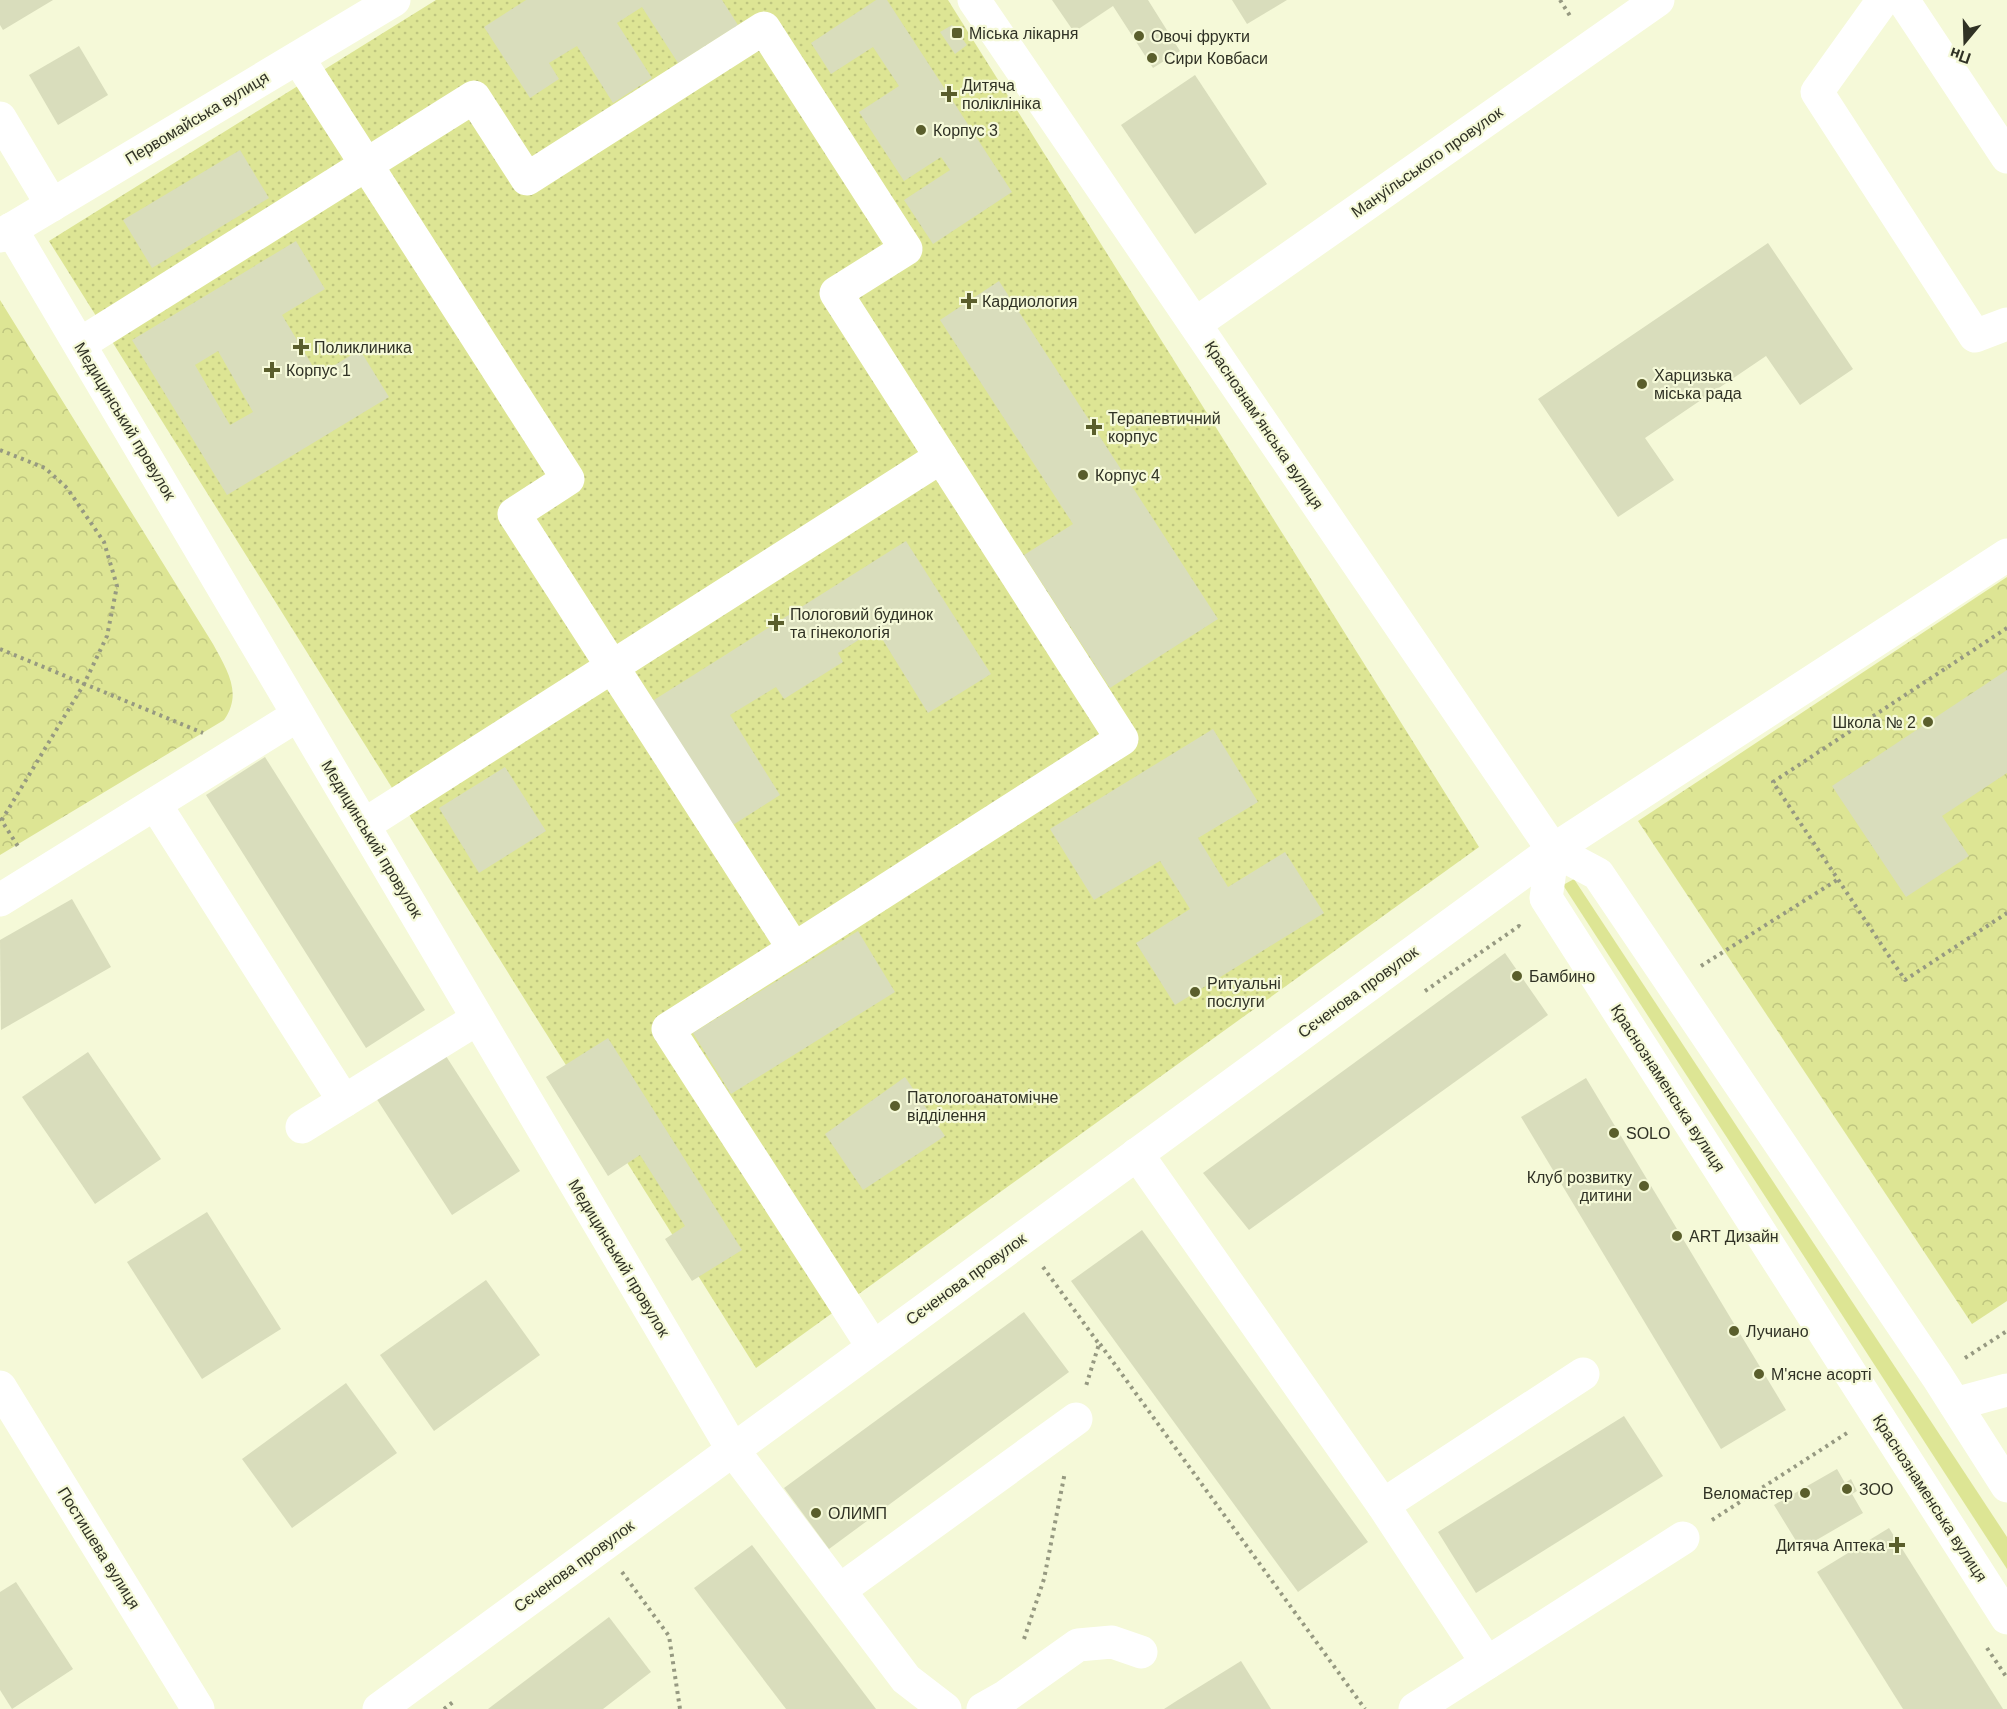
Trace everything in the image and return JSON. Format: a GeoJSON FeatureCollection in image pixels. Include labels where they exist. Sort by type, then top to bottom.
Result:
{"type":"FeatureCollection","features":[{"type":"Feature","properties":{"kind":"street","name":"Первомайська вулиця"},"geometry":{"type":"LineString","coordinates":[[6,232],[394,0]]}},
{"type":"Feature","properties":{"kind":"street","name":"Краснознамʼянська вулиця"},"geometry":{"type":"LineString","coordinates":[[974,0],[1553,850]]}},
{"type":"Feature","properties":{"kind":"street","name":"Мануїльського провулок"},"geometry":{"type":"LineString","coordinates":[[1195,324],[1658,0]]}},
{"type":"Feature","properties":{"kind":"street"},"geometry":{"type":"LineString","coordinates":[[1883,0],[1817,92],[1975,336],[2007,324]]}},
{"type":"Feature","properties":{"kind":"street"},"geometry":{"type":"LineString","coordinates":[[1903,0],[2007,157]]}},
{"type":"Feature","properties":{"kind":"street"},"geometry":{"type":"LineString","coordinates":[[80,344],[474,97],[527,179],[764,28],[906,249],[836,293],[1122,739],[668,1029],[873,1347]]}},
{"type":"Feature","properties":{"kind":"street"},"geometry":{"type":"LineString","coordinates":[[298,58],[568,480],[514,514],[794,949]]}},
{"type":"Feature","properties":{"kind":"street"},"geometry":{"type":"LineString","coordinates":[[0,118],[52,204]]}},
{"type":"Feature","properties":{"kind":"street","name":"Медицинський провулок"},"geometry":{"type":"LineString","coordinates":[[6,232],[80,344],[733,1450],[906,1679],[945,1709]]}},
{"type":"Feature","properties":{"kind":"street"},"geometry":{"type":"LineString","coordinates":[[364,825],[941,457]]}},
{"type":"Feature","properties":{"kind":"street","name":"Сєченова провулок"},"geometry":{"type":"LineString","coordinates":[[379,1709],[1553,850],[2007,555]]}},
{"type":"Feature","properties":{"kind":"street"},"geometry":{"type":"LineString","coordinates":[[0,900],[298,715]]}},
{"type":"Feature","properties":{"kind":"street"},"geometry":{"type":"LineString","coordinates":[[155,804],[344,1101]]}},
{"type":"Feature","properties":{"kind":"street"},"geometry":{"type":"LineString","coordinates":[[1553,850],[1598,874],[1955,1404],[2007,1486]]}},
{"type":"Feature","properties":{"kind":"street","name":"Краснознаменська вулиця"},"geometry":{"type":"LineString","coordinates":[[1553,850],[1546,898],[2007,1618]]}},
{"type":"Feature","properties":{"kind":"street"},"geometry":{"type":"LineString","coordinates":[[302,1127],[477,1019]]}},
{"type":"Feature","properties":{"kind":"street"},"geometry":{"type":"LineString","coordinates":[[1137,1154],[1383,1505],[1487,1663]]}},
{"type":"Feature","properties":{"kind":"street"},"geometry":{"type":"LineString","coordinates":[[1383,1505],[1583,1374]]}},
{"type":"Feature","properties":{"kind":"street","name":"Постишева вулиця"},"geometry":{"type":"LineString","coordinates":[[0,1387],[196,1708]]}},
{"type":"Feature","properties":{"kind":"street"},"geometry":{"type":"LineString","coordinates":[[1955,1404],[2007,1390]]}},
{"type":"Feature","properties":{"kind":"street"},"geometry":{"type":"LineString","coordinates":[[840,1590],[1076,1419]]}},
{"type":"Feature","properties":{"kind":"street"},"geometry":{"type":"LineString","coordinates":[[1415,1709],[1683,1538]]}},
{"type":"Feature","properties":{"kind":"street"},"geometry":{"type":"LineString","coordinates":[[983,1709],[1006,1696],[1078,1645],[1112,1642],[1141,1652]]}},
{"type":"Feature","properties":{"kind":"path"},"geometry":{"type":"LineString","coordinates":[[0,450],[45,468],[67,488],[104,542],[117,586],[107,636],[84,684],[0,823]]}},
{"type":"Feature","properties":{"kind":"path"},"geometry":{"type":"LineString","coordinates":[[2007,628],[1773,782],[1905,980],[2007,913]]}},
{"type":"Feature","properties":{"kind":"path"},"geometry":{"type":"LineString","coordinates":[[0,649],[242,750]]}},
{"type":"Feature","properties":{"kind":"path"},"geometry":{"type":"LineString","coordinates":[[1673,985],[1838,880]]}},
{"type":"Feature","properties":{"kind":"path"},"geometry":{"type":"LineString","coordinates":[[1100,1344],[1365,1709]]}},
{"type":"Feature","properties":{"kind":"path"},"geometry":{"type":"LineString","coordinates":[[1683,1538],[1876,1415]]}},
{"type":"Feature","properties":{"kind":"path"},"geometry":{"type":"LineString","coordinates":[[618,1567],[669,1636],[680,1709]]}},
{"type":"Feature","properties":{"kind":"green space"},"geometry":{"type":"Polygon","coordinates":[[[436,0],[948,0],[1479,847],[756,1368],[49,241],[436,0]]]}},
{"type":"Feature","properties":{"kind":"green space"},"geometry":{"type":"Polygon","coordinates":[[[0,300],[213,644],[228,672],[233,691],[230,710],[224,720],[0,855],[0,300]]]}},
{"type":"Feature","properties":{"kind":"green space"},"geometry":{"type":"Polygon","coordinates":[[[2007,577],[2007,1301],[1972,1324],[1638,821],[2007,577]]]}},
{"type":"Feature","properties":{"kind":"green space"},"geometry":{"type":"Polygon","coordinates":[[[1574,879],[2007,1537],[2007,1569],[1563,885],[1574,879]]]}},
{"type":"Feature","properties":{"kind":"building"},"geometry":{"type":"Polygon","coordinates":[[[0,0],[53,0],[3,30],[0,25],[0,0]]]}},
{"type":"Feature","properties":{"kind":"building"},"geometry":{"type":"Polygon","coordinates":[[[526,0],[722,0],[738,25],[678,63],[642,7],[617,23],[652,78],[613,103],[577,46],[549,63],[559,79],[530,98],[484,27],[526,0]]]}},
{"type":"Feature","properties":{"kind":"building","name":"Корпус 3"},"geometry":{"type":"Polygon","coordinates":[[[876,0],[887,0],[1012,192],[933,244],[904,200],[950,170],[941,157],[904,181],[859,112],[899,86],[873,47],[831,74],[811,43],[876,0]]]}},
{"type":"Feature","properties":{"kind":"building"},"geometry":{"type":"Polygon","coordinates":[[[1052,0],[1148,0],[1180,51],[1153,68],[1113,6],[1074,32],[1052,0]]]}},
{"type":"Feature","properties":{"kind":"building"},"geometry":{"type":"Polygon","coordinates":[[[1232,0],[1287,0],[1247,24],[1232,0]]]}},
{"type":"Feature","properties":{"kind":"building"},"geometry":{"type":"Polygon","coordinates":[[[952,25],[967,45],[955,54],[940,32],[952,25]]]}},
{"type":"Feature","properties":{"kind":"building"},"geometry":{"type":"Polygon","coordinates":[[[79,46],[108,95],[58,125],[29,75],[79,46]]]}},
{"type":"Feature","properties":{"kind":"building"},"geometry":{"type":"Polygon","coordinates":[[[1195,75],[1267,184],[1195,234],[1121,125],[1195,75]]]}},
{"type":"Feature","properties":{"kind":"building"},"geometry":{"type":"Polygon","coordinates":[[[240,150],[269,198],[152,268],[123,220],[240,150]]]}},
{"type":"Feature","properties":{"kind":"building","name":"Корпус 1"},"geometry":{"type":"Polygon","coordinates":[[[296,241],[325,289],[282,315],[318,375],[360,350],[389,397],[227,495],[132,340],[296,241]],[[218,351],[195,365],[230,425],[253,412],[218,351]]]}},
{"type":"Feature","properties":{"kind":"building","name":"Харцизька міська рада"},"geometry":{"type":"Polygon","coordinates":[[[1768,243],[1853,369],[1800,405],[1766,356],[1645,438],[1674,480],[1618,517],[1538,399],[1768,243]]]}},
{"type":"Feature","properties":{"kind":"building","name":"Корпус 4"},"geometry":{"type":"Polygon","coordinates":[[[999,281],[1218,619],[1110,688],[1024,555],[1073,524],[940,320],[999,281]]]}},
{"type":"Feature","properties":{"kind":"building"},"geometry":{"type":"Polygon","coordinates":[[[906,541],[991,674],[928,713],[876,629],[838,653],[843,662],[784,699],[776,687],[730,715],[780,795],[725,830],[646,705],[906,541]]]}},
{"type":"Feature","properties":{"kind":"building"},"geometry":{"type":"Polygon","coordinates":[[[2007,670],[2007,773],[1942,816],[1969,856],[1906,897],[1832,786],[2007,670]]]}},
{"type":"Feature","properties":{"kind":"building"},"geometry":{"type":"Polygon","coordinates":[[[1213,729],[1258,802],[1198,838],[1228,887],[1285,852],[1324,913],[1175,1005],[1136,943],[1190,909],[1160,861],[1094,900],[1050,829],[1213,729]]]}},
{"type":"Feature","properties":{"kind":"building"},"geometry":{"type":"Polygon","coordinates":[[[265,757],[425,1010],[366,1048],[206,795],[265,757]]]}},
{"type":"Feature","properties":{"kind":"building"},"geometry":{"type":"Polygon","coordinates":[[[505,767],[546,831],[479,873],[439,808],[505,767]]]}},
{"type":"Feature","properties":{"kind":"building"},"geometry":{"type":"Polygon","coordinates":[[[72,899],[111,967],[1,1030],[0,940],[72,899]]]}},
{"type":"Feature","properties":{"kind":"building"},"geometry":{"type":"Polygon","coordinates":[[[858,931],[895,992],[731,1094],[693,1033],[858,931]]]}},
{"type":"Feature","properties":{"kind":"building"},"geometry":{"type":"Polygon","coordinates":[[[1505,953],[1548,1015],[1249,1230],[1203,1173],[1505,953]]]}},
{"type":"Feature","properties":{"kind":"building"},"geometry":{"type":"Polygon","coordinates":[[[608,1038],[742,1250],[692,1281],[665,1239],[685,1226],[640,1155],[608,1176],[546,1077],[608,1038]]]}},
{"type":"Feature","properties":{"kind":"building"},"geometry":{"type":"Polygon","coordinates":[[[88,1052],[161,1159],[95,1204],[22,1097],[88,1052]]]}},
{"type":"Feature","properties":{"kind":"building"},"geometry":{"type":"Polygon","coordinates":[[[444,1053],[520,1171],[452,1215],[376,1098],[444,1053]]]}},
{"type":"Feature","properties":{"kind":"building","name":"Патологоанатомічне відділення"},"geometry":{"type":"Polygon","coordinates":[[[905,1077],[945,1136],[863,1190],[825,1134],[905,1077]]]}},
{"type":"Feature","properties":{"kind":"building"},"geometry":{"type":"Polygon","coordinates":[[[1586,1078],[1786,1410],[1721,1449],[1521,1117],[1586,1078]]]}},
{"type":"Feature","properties":{"kind":"building"},"geometry":{"type":"Polygon","coordinates":[[[207,1212],[281,1329],[202,1379],[127,1262],[207,1212]]]}},
{"type":"Feature","properties":{"kind":"building"},"geometry":{"type":"Polygon","coordinates":[[[1142,1230],[1368,1542],[1298,1592],[1071,1281],[1142,1230]]]}},
{"type":"Feature","properties":{"kind":"building"},"geometry":{"type":"Polygon","coordinates":[[[486,1280],[540,1355],[434,1431],[380,1355],[486,1280]]]}},
{"type":"Feature","properties":{"kind":"building"},"geometry":{"type":"Polygon","coordinates":[[[1024,1312],[1069,1372],[829,1549],[784,1488],[1024,1312]]]}},
{"type":"Feature","properties":{"kind":"building"},"geometry":{"type":"Polygon","coordinates":[[[346,1383],[397,1453],[292,1528],[242,1459],[346,1383]]]}},
{"type":"Feature","properties":{"kind":"building"},"geometry":{"type":"Polygon","coordinates":[[[1624,1416],[1663,1476],[1476,1593],[1438,1532],[1624,1416]]]}},
{"type":"Feature","properties":{"kind":"building"},"geometry":{"type":"Polygon","coordinates":[[[1837,1469],[1845,1483],[1851,1479],[1857,1491],[1852,1494],[1863,1513],[1801,1549],[1774,1505],[1837,1469]]]}},
{"type":"Feature","properties":{"kind":"building"},"geometry":{"type":"Polygon","coordinates":[[[1889,1528],[2003,1709],[1903,1709],[1817,1572],[1889,1528]]]}},
{"type":"Feature","properties":{"kind":"building"},"geometry":{"type":"Polygon","coordinates":[[[752,1545],[876,1709],[786,1709],[694,1588],[752,1545]]]}},
{"type":"Feature","properties":{"kind":"building"},"geometry":{"type":"Polygon","coordinates":[[[16,1582],[73,1669],[12,1709],[0,1690],[0,1592],[16,1582]]]}},
{"type":"Feature","properties":{"kind":"building"},"geometry":{"type":"Polygon","coordinates":[[[609,1617],[651,1672],[603,1709],[488,1709],[609,1617]]]}},
{"type":"Feature","properties":{"kind":"building"},"geometry":{"type":"Polygon","coordinates":[[[1241,1661],[1271,1709],[1164,1709],[1178,1700],[1241,1661]]]}},
{"type":"Feature","properties":{"kind":"place","name":"Міська лікарня"},"geometry":{"type":"Point","coordinates":[957,33]}},
{"type":"Feature","properties":{"kind":"place","name":"Овочі фрукти"},"geometry":{"type":"Point","coordinates":[1139,36]}},
{"type":"Feature","properties":{"kind":"place","name":"Сири Ковбаси"},"geometry":{"type":"Point","coordinates":[1152,58]}},
{"type":"Feature","properties":{"kind":"place","name":"Дитяча поліклініка"},"geometry":{"type":"Point","coordinates":[949,94]}},
{"type":"Feature","properties":{"kind":"place","name":"Корпус 3"},"geometry":{"type":"Point","coordinates":[921,130]}},
{"type":"Feature","properties":{"kind":"place","name":"Кардиология"},"geometry":{"type":"Point","coordinates":[969,301]}},
{"type":"Feature","properties":{"kind":"place","name":"Поликлиника"},"geometry":{"type":"Point","coordinates":[301,347]}},
{"type":"Feature","properties":{"kind":"place","name":"Корпус 1"},"geometry":{"type":"Point","coordinates":[272,370]}},
{"type":"Feature","properties":{"kind":"place","name":"Харцизька міська рада"},"geometry":{"type":"Point","coordinates":[1642,384]}},
{"type":"Feature","properties":{"kind":"place","name":"Терапевтичний корпус"},"geometry":{"type":"Point","coordinates":[1094,427]}},
{"type":"Feature","properties":{"kind":"place","name":"Корпус 4"},"geometry":{"type":"Point","coordinates":[1083,475]}},
{"type":"Feature","properties":{"kind":"place","name":"Пологовий будинок та гінекологія"},"geometry":{"type":"Point","coordinates":[776,623]}},
{"type":"Feature","properties":{"kind":"place","name":"Школа № 2"},"geometry":{"type":"Point","coordinates":[1928,722]}},
{"type":"Feature","properties":{"kind":"place","name":"Бамбино"},"geometry":{"type":"Point","coordinates":[1517,976]}},
{"type":"Feature","properties":{"kind":"place","name":"Ритуальні послуги"},"geometry":{"type":"Point","coordinates":[1195,992]}},
{"type":"Feature","properties":{"kind":"place","name":"Патологоанатомічне відділення"},"geometry":{"type":"Point","coordinates":[895,1106]}},
{"type":"Feature","properties":{"kind":"place","name":"SOLO"},"geometry":{"type":"Point","coordinates":[1614,1133]}},
{"type":"Feature","properties":{"kind":"place","name":"Клуб розвитку дитини"},"geometry":{"type":"Point","coordinates":[1644,1186]}},
{"type":"Feature","properties":{"kind":"place","name":"ART Дизайн"},"geometry":{"type":"Point","coordinates":[1677,1236]}},
{"type":"Feature","properties":{"kind":"place","name":"Лучиано"},"geometry":{"type":"Point","coordinates":[1734,1331]}},
{"type":"Feature","properties":{"kind":"place","name":"М'ясне асорті"},"geometry":{"type":"Point","coordinates":[1759,1374]}},
{"type":"Feature","properties":{"kind":"place","name":"ЗОО"},"geometry":{"type":"Point","coordinates":[1847,1489]}},
{"type":"Feature","properties":{"kind":"place","name":"Веломастер"},"geometry":{"type":"Point","coordinates":[1805,1493]}},
{"type":"Feature","properties":{"kind":"place","name":"ОЛИМП"},"geometry":{"type":"Point","coordinates":[816,1513]}},
{"type":"Feature","properties":{"kind":"place","name":"Дитяча Аптека"},"geometry":{"type":"Point","coordinates":[1897,1545]}}]}
